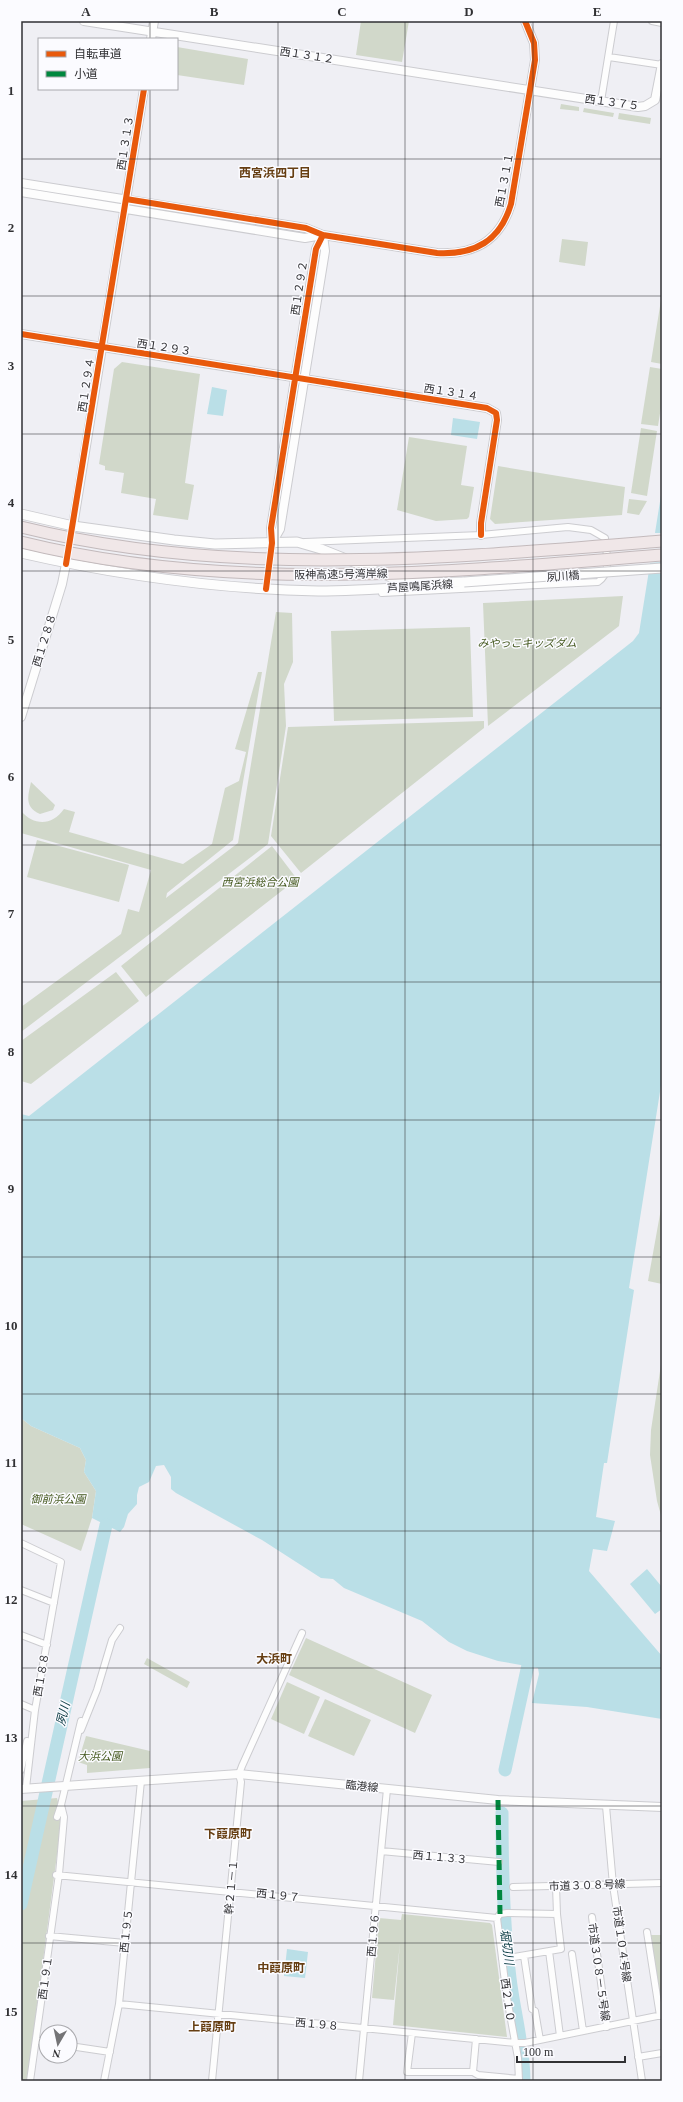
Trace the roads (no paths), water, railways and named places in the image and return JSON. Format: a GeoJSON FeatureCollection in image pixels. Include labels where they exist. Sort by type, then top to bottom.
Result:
{"type":"FeatureCollection","features":[{"type":"Feature","properties":{"kind":"highway","name":"阪神高速5号湾岸線"},"geometry":{"type":"LineString","coordinates":[[21,527],[82,540],[135,548],[249,559],[365,560],[435,557],[662,541]]}},
{"type":"Feature","properties":{"kind":"highway","name":"阪神高速5号湾岸線"},"geometry":{"type":"LineString","coordinates":[[21,542],[80,554],[131,562],[248,573],[307,575],[452,571],[662,555]]}},
{"type":"Feature","properties":{"kind":"main road","name":"芦屋鳴尾浜線"},"geometry":{"type":"LineString","coordinates":[[21,514],[73,526],[126,534],[215,544],[297,542],[321,548],[406,583],[464,582]]}},
{"type":"Feature","properties":{"kind":"main road"},"geometry":{"type":"LineString","coordinates":[[66,564],[73,526]]}},
{"type":"Feature","properties":{"kind":"main road","name":"芦屋鳴尾浜線"},"geometry":{"type":"LineString","coordinates":[[21,553],[66,564],[170,579],[266,589],[351,590],[441,586],[464,582]]}},
{"type":"Feature","properties":{"kind":"main road","name":"夙川橋"},"geometry":{"type":"LineString","coordinates":[[464,582],[662,568]]}},
{"type":"Feature","properties":{"kind":"street","name":"西１３１２"},"geometry":{"type":"LineString","coordinates":[[84,21],[173,38]]}},
{"type":"Feature","properties":{"kind":"street"},"geometry":{"type":"LineString","coordinates":[[152,35],[154,21]]}},
{"type":"Feature","properties":{"kind":"street","name":"西１３１１"},"geometry":{"type":"LineString","coordinates":[[322,235],[437,253],[455,254],[471,250],[485,243],[497,233],[507,220],[511,204],[535,60],[534,43],[525,21]]}},
{"type":"Feature","properties":{"kind":"street"},"geometry":{"type":"LineString","coordinates":[[601,101],[614,21]]}},
{"type":"Feature","properties":{"kind":"street"},"geometry":{"type":"LineString","coordinates":[[652,21],[662,23]]}},
{"type":"Feature","properties":{"kind":"street","name":"西１３１２"},"geometry":{"type":"LineString","coordinates":[[178,39],[530,89]]}},
{"type":"Feature","properties":{"kind":"street"},"geometry":{"type":"LineString","coordinates":[[608,56],[662,65]]}},
{"type":"Feature","properties":{"kind":"street","name":"西１３７５"},"geometry":{"type":"LineString","coordinates":[[530,89],[638,107],[651,104],[657,94],[662,65]]}},
{"type":"Feature","properties":{"kind":"street","name":"西１３１３"},"geometry":{"type":"LineString","coordinates":[[126,199],[144,90]]}},
{"type":"Feature","properties":{"kind":"street"},"geometry":{"type":"LineString","coordinates":[[21,183],[306,228],[322,235]]}},
{"type":"Feature","properties":{"kind":"street"},"geometry":{"type":"LineString","coordinates":[[21,192],[305,238],[322,235]]}},
{"type":"Feature","properties":{"kind":"street","name":"西１２９４"},"geometry":{"type":"LineString","coordinates":[[73,526],[126,199]]}},
{"type":"Feature","properties":{"kind":"street","name":"西１２９２"},"geometry":{"type":"LineString","coordinates":[[272,543],[271,528],[294,378],[316,249],[322,235]]}},
{"type":"Feature","properties":{"kind":"street","name":"西１２９２"},"geometry":{"type":"LineString","coordinates":[[272,543],[280,529],[325,251],[322,235]]}},
{"type":"Feature","properties":{"kind":"street","name":"西１２９３"},"geometry":{"type":"LineString","coordinates":[[21,334],[304,379]]}},
{"type":"Feature","properties":{"kind":"street","name":"西１３１４"},"geometry":{"type":"LineString","coordinates":[[304,379],[487,408],[496,413],[497,420],[481,523],[481,535]]}},
{"type":"Feature","properties":{"kind":"street"},"geometry":{"type":"LineString","coordinates":[[297,542],[481,535],[568,527],[592,530],[605,538],[607,569],[603,578],[598,582],[379,593],[351,590]]}},
{"type":"Feature","properties":{"kind":"street"},"geometry":{"type":"LineString","coordinates":[[266,589],[272,543]]}},
{"type":"Feature","properties":{"kind":"street","name":"西１２８８"},"geometry":{"type":"LineString","coordinates":[[21,717],[62,584],[66,564]]}},
{"type":"Feature","properties":{"kind":"street","name":"西１８８"},"geometry":{"type":"LineString","coordinates":[[21,1543],[61,1562],[35,1710],[26,1741],[26,1788]]}},
{"type":"Feature","properties":{"kind":"street"},"geometry":{"type":"LineString","coordinates":[[21,1590],[54,1603]]}},
{"type":"Feature","properties":{"kind":"street"},"geometry":{"type":"LineString","coordinates":[[79,1735],[97,1690],[112,1640],[120,1628]]}},
{"type":"Feature","properties":{"kind":"street","name":"幹２１－１"},"geometry":{"type":"LineString","coordinates":[[212,2081],[241,1782],[239,1774],[256,1732],[302,1633]]}},
{"type":"Feature","properties":{"kind":"street"},"geometry":{"type":"LineString","coordinates":[[21,1635],[47,1645]]}},
{"type":"Feature","properties":{"kind":"street"},"geometry":{"type":"LineString","coordinates":[[21,1704],[35,1710]]}},
{"type":"Feature","properties":{"kind":"street","name":"西１９１"},"geometry":{"type":"LineString","coordinates":[[30,2081],[50,1936],[64,1817],[61,1805],[64,1786],[79,1735],[81,1721]]}},
{"type":"Feature","properties":{"kind":"street"},"geometry":{"type":"LineString","coordinates":[[21,1770],[26,1741]]}},
{"type":"Feature","properties":{"kind":"street","name":"臨港線"},"geometry":{"type":"LineString","coordinates":[[26,1788],[239,1774],[498,1800],[606,1806],[662,1807]]}},
{"type":"Feature","properties":{"kind":"street","name":"西１９５"},"geometry":{"type":"LineString","coordinates":[[104,2081],[119,2004],[141,1781]]}},
{"type":"Feature","properties":{"kind":"street","name":"西１９６"},"geometry":{"type":"LineString","coordinates":[[359,2081],[387,1789]]}},
{"type":"Feature","properties":{"kind":"street"},"geometry":{"type":"LineString","coordinates":[[57,1817],[61,1805]]}},
{"type":"Feature","properties":{"kind":"street","name":"市道１０４号線"},"geometry":{"type":"LineString","coordinates":[[606,1806],[613,1885],[642,2081]]}},
{"type":"Feature","properties":{"kind":"street","name":"西１１３３"},"geometry":{"type":"LineString","coordinates":[[381,1851],[499,1862]]}},
{"type":"Feature","properties":{"kind":"street","name":"西１９７"},"geometry":{"type":"LineString","coordinates":[[57,1874],[498,1916]]}},
{"type":"Feature","properties":{"kind":"street","name":"市道３０８号線"},"geometry":{"type":"LineString","coordinates":[[513,1888],[662,1883]]}},
{"type":"Feature","properties":{"kind":"street"},"geometry":{"type":"LineString","coordinates":[[503,1959],[561,1949],[557,1914],[556,1886]]}},
{"type":"Feature","properties":{"kind":"street"},"geometry":{"type":"LineString","coordinates":[[498,1916],[507,1912],[557,1914]]}},
{"type":"Feature","properties":{"kind":"street","name":"西２１０"},"geometry":{"type":"LineString","coordinates":[[498,1916],[518,2058],[519,2080]]}},
{"type":"Feature","properties":{"kind":"street","name":"市道３０８－５号線"},"geometry":{"type":"LineString","coordinates":[[592,1917],[607,2026]]}},
{"type":"Feature","properties":{"kind":"street"},"geometry":{"type":"LineString","coordinates":[[647,1932],[661,2015]]}},
{"type":"Feature","properties":{"kind":"street"},"geometry":{"type":"LineString","coordinates":[[50,1936],[125,1944]]}},
{"type":"Feature","properties":{"kind":"street"},"geometry":{"type":"LineString","coordinates":[[549,1951],[560,2036]]}},
{"type":"Feature","properties":{"kind":"street"},"geometry":{"type":"LineString","coordinates":[[572,1954],[583,2032]]}},
{"type":"Feature","properties":{"kind":"street"},"geometry":{"type":"LineString","coordinates":[[524,1956],[532,2009],[535,2011],[540,2040]]}},
{"type":"Feature","properties":{"kind":"street","name":"西１９８"},"geometry":{"type":"LineString","coordinates":[[119,2004],[516,2043],[525,2043],[583,2032],[661,2015]]}},
{"type":"Feature","properties":{"kind":"street"},"geometry":{"type":"LineString","coordinates":[[412,2033],[407,2072],[473,2072],[478,2076],[519,2080]]}},
{"type":"Feature","properties":{"kind":"street"},"geometry":{"type":"LineString","coordinates":[[473,2072],[476,2039]]}},
{"type":"Feature","properties":{"kind":"street"},"geometry":{"type":"LineString","coordinates":[[78,2047],[110,2052]]}},
{"type":"Feature","properties":{"kind":"street"},"geometry":{"type":"LineString","coordinates":[[638,2057],[662,2053]]}},
{"type":"Feature","properties":{"kind":"water"},"geometry":{"type":"Polygon","coordinates":[[[212,387],[227,390],[223,416],[207,414],[212,387]]]}},
{"type":"Feature","properties":{"kind":"water"},"geometry":{"type":"Polygon","coordinates":[[[453,418],[480,422],[477,439],[451,435],[453,418]]]}},
{"type":"Feature","properties":{"kind":"water"},"geometry":{"type":"Polygon","coordinates":[[[662,489],[662,1079],[629,1288],[634,1290],[607,1463],[604,1463],[596,1517],[615,1521],[607,1551],[593,1549],[589,1571],[662,1656],[662,1719],[587,1707],[532,1703],[539,1674],[538,1668],[498,1661],[467,1651],[449,1642],[422,1621],[344,1588],[333,1579],[321,1578],[262,1540],[176,1493],[171,1489],[171,1477],[164,1465],[156,1466],[149,1482],[139,1487],[137,1504],[128,1514],[124,1527],[120,1532],[92,1518],[96,1491],[84,1472],[86,1460],[80,1448],[31,1426],[21,1418],[21,1114],[29,1116],[633,641],[639,633],[662,489]]]}},
{"type":"Feature","properties":{"kind":"water"},"geometry":{"type":"Polygon","coordinates":[[[647,1569],[662,1587],[662,1609],[655,1614],[630,1584],[647,1569]]]}},
{"type":"Feature","properties":{"kind":"water"},"geometry":{"type":"Polygon","coordinates":[[[287,1949],[308,1952],[305,1978],[284,1976],[287,1949]]]}},
{"type":"Feature","properties":{"kind":"waterway","name":"夙川"},"geometry":{"type":"LineString","coordinates":[[21,1904],[106,1525]]}},
{"type":"Feature","properties":{"kind":"waterway","name":"堀切川"},"geometry":{"type":"LineString","coordinates":[[505,1770],[528,1665]]}},
{"type":"Feature","properties":{"kind":"waterway","name":"堀切川"},"geometry":{"type":"LineString","coordinates":[[502,1813],[504,1916],[512,1991],[524,2068],[524,2081]]}},
{"type":"Feature","properties":{"kind":"district","name":"西宮浜四丁目"},"geometry":{"type":"Point","coordinates":[275,173]}},
{"type":"Feature","properties":{"kind":"district","name":"大浜町"},"geometry":{"type":"Point","coordinates":[274,1659]}},
{"type":"Feature","properties":{"kind":"district","name":"下葭原町"},"geometry":{"type":"Point","coordinates":[228,1834]}},
{"type":"Feature","properties":{"kind":"district","name":"中葭原町"},"geometry":{"type":"Point","coordinates":[281,1968]}},
{"type":"Feature","properties":{"kind":"district","name":"上葭原町"},"geometry":{"type":"Point","coordinates":[212,2027]}},
{"type":"Feature","properties":{"kind":"park label","name":"みやっこキッズダム"},"geometry":{"type":"Point","coordinates":[527,643]}},
{"type":"Feature","properties":{"kind":"park label","name":"西宮浜総合公園"},"geometry":{"type":"Point","coordinates":[260,882]}},
{"type":"Feature","properties":{"kind":"park label","name":"御前浜公園"},"geometry":{"type":"Point","coordinates":[58,1499]}},
{"type":"Feature","properties":{"kind":"park label","name":"大浜公園"},"geometry":{"type":"Point","coordinates":[100,1756]}}]}
